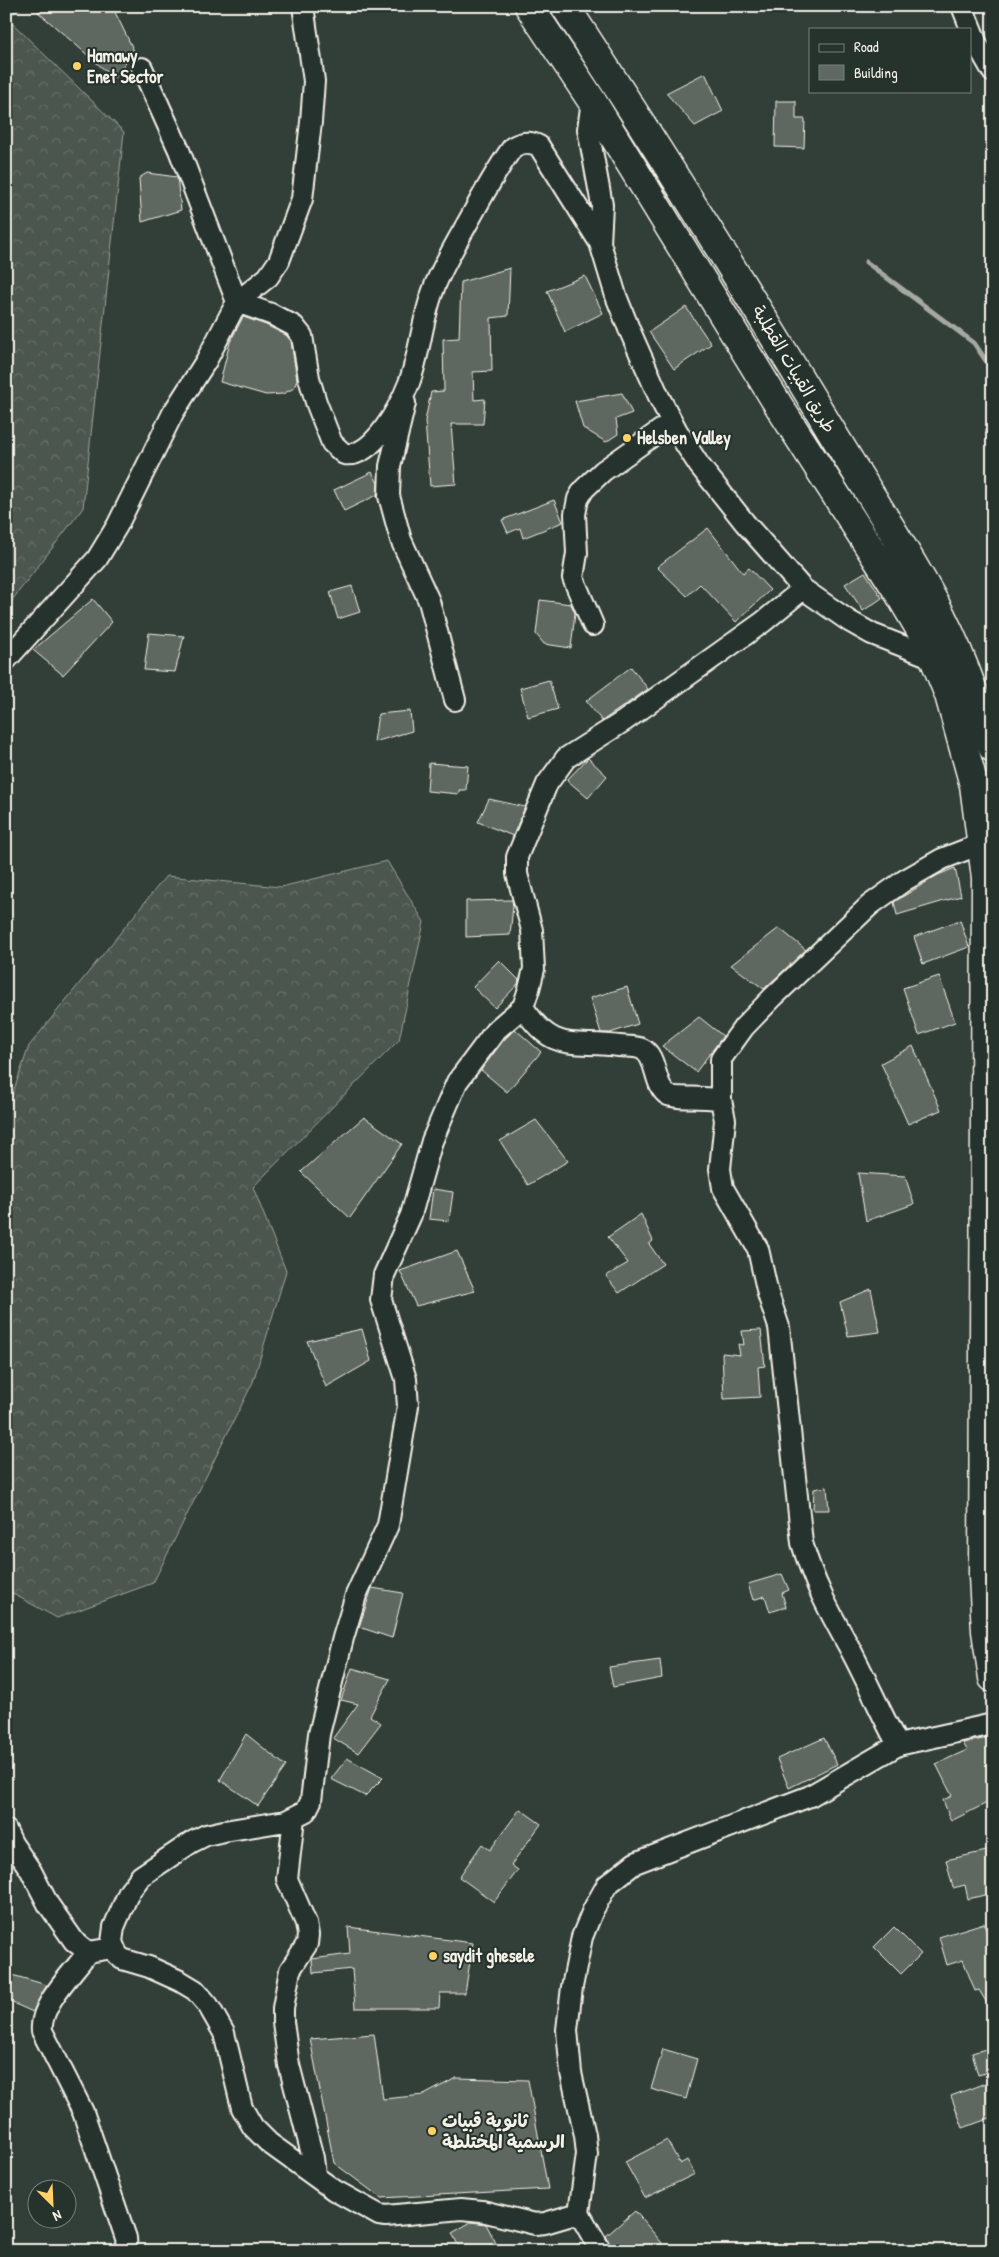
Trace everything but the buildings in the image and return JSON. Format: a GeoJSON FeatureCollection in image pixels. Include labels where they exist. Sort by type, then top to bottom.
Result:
{"type":"FeatureCollection","features":[{"type":"Feature","properties":{"kind":"main road"},"geometry":{"type":"LineString","coordinates":[[529,6],[592,101],[782,411],[897,590],[936,660],[960,729],[974,785],[983,843],[986,878],[983,1576],[993,1678]]}},
{"type":"Feature","properties":{"kind":"main road","name":"طريق القبيات القطلبة"},"geometry":{"type":"LineString","coordinates":[[565,6],[640,119],[726,257],[871,493],[934,601],[976,695],[993,748]]}},
{"type":"Feature","properties":{"kind":"street"},"geometry":{"type":"LineString","coordinates":[[6,660],[82,578],[109,541],[174,413],[206,361],[237,302],[268,277],[279,261],[302,199],[314,81],[303,6]]}},
{"type":"Feature","properties":{"kind":"street"},"geometry":{"type":"LineString","coordinates":[[962,6],[970,28]]}},
{"type":"Feature","properties":{"kind":"street"},"geometry":{"type":"LineString","coordinates":[[972,33],[976,44],[993,72]]}},
{"type":"Feature","properties":{"kind":"street"},"geometry":{"type":"LineString","coordinates":[[142,68],[179,150],[237,302],[271,314],[294,326],[302,336],[309,378],[332,444],[344,454],[360,453],[375,440],[401,400],[410,381]]}},
{"type":"Feature","properties":{"kind":"street"},"geometry":{"type":"LineString","coordinates":[[592,101],[588,129],[602,205],[600,243]]}},
{"type":"Feature","properties":{"kind":"street"},"geometry":{"type":"LineString","coordinates":[[454,700],[429,601],[401,540],[389,496],[390,466],[422,328],[435,285],[476,208],[514,147],[524,142],[530,142],[539,146],[600,243],[626,321],[660,399],[699,465],[772,556],[803,588],[849,621],[872,634],[936,660]]}},
{"type":"Feature","properties":{"kind":"street"},"geometry":{"type":"LineString","coordinates":[[592,625],[574,578],[578,553],[575,514],[578,498],[584,489],[604,471],[672,422]]}},
{"type":"Feature","properties":{"kind":"street"},"geometry":{"type":"LineString","coordinates":[[579,2213],[535,2224],[467,2209],[401,2216],[379,2215],[334,2190],[269,2143],[253,2127],[242,2108],[224,2033],[215,2014],[205,2001],[195,1990],[180,1981],[149,1967],[122,1959],[113,1948],[112,1939],[114,1927],[129,1892],[153,1867],[206,1835],[294,1818],[306,1812],[311,1801],[319,1734],[343,1638],[356,1596],[388,1524],[407,1412],[408,1393],[402,1362],[382,1300],[384,1275],[411,1215],[432,1141],[456,1082],[496,1030],[523,1008],[529,989],[533,959],[532,930],[517,874],[517,857],[547,784],[566,758],[624,721],[763,622],[803,588]]}},
{"type":"Feature","properties":{"kind":"street"},"geometry":{"type":"LineString","coordinates":[[898,1745],[882,1717],[848,1645],[825,1605],[804,1549],[779,1327],[768,1294],[758,1249],[723,1188],[720,1169],[725,1113],[721,1100],[721,1059],[744,1026],[870,905],[905,880],[942,859],[983,843]]}},
{"type":"Feature","properties":{"kind":"street"},"geometry":{"type":"LineString","coordinates":[[523,1008],[540,1030],[564,1043],[600,1044],[642,1049],[649,1056],[663,1092],[671,1097],[710,1097],[721,1100]]}},
{"type":"Feature","properties":{"kind":"street"},"geometry":{"type":"LineString","coordinates":[[600,2251],[579,2213],[588,2154],[571,2073],[567,2030],[572,1987],[582,1937],[593,1910],[607,1885],[635,1863],[810,1796],[898,1745],[993,1724]]}},
{"type":"Feature","properties":{"kind":"street"},"geometry":{"type":"LineString","coordinates":[[294,1818],[287,1879],[306,1924],[308,1936],[307,1944],[290,1970],[283,2008],[283,2022],[289,2065],[313,2158],[315,2175]]}},
{"type":"Feature","properties":{"kind":"street"},"geometry":{"type":"LineString","coordinates":[[6,1830],[12,1843],[31,1871],[48,1904],[74,1941],[88,1952]]}},
{"type":"Feature","properties":{"kind":"street"},"geometry":{"type":"LineString","coordinates":[[113,1948],[88,1952],[48,2005],[41,2023],[42,2031],[83,2112],[126,2238],[127,2251]]}},
{"type":"Feature","properties":{"kind":"green space"},"geometry":{"type":"Polygon","coordinates":[[[6,6],[24,6],[7,18],[124,132],[83,508],[6,608],[6,6]]]}},
{"type":"Feature","properties":{"kind":"green space"},"geometry":{"type":"Polygon","coordinates":[[[387,861],[424,922],[399,1040],[253,1187],[286,1271],[253,1382],[153,1583],[57,1618],[6,1590],[6,1113],[29,1046],[166,876],[281,887],[387,861]]]}},
{"type":"Feature","properties":{"kind":"waterway"},"geometry":{"type":"LineString","coordinates":[[866,262],[974,343],[993,371]]}},
{"type":"Feature","properties":{"kind":"place","name":"Hamawy Enet Sector"},"geometry":{"type":"Point","coordinates":[77,66]}},
{"type":"Feature","properties":{"kind":"place","name":"Helsben Valley"},"geometry":{"type":"Point","coordinates":[627,438]}},
{"type":"Feature","properties":{"kind":"place","name":"saydit ghesele"},"geometry":{"type":"Point","coordinates":[433,1956]}},
{"type":"Feature","properties":{"kind":"place","name":"ثانوية قبيات الرسمية المختلطة"},"geometry":{"type":"Point","coordinates":[432,2131]}}]}
